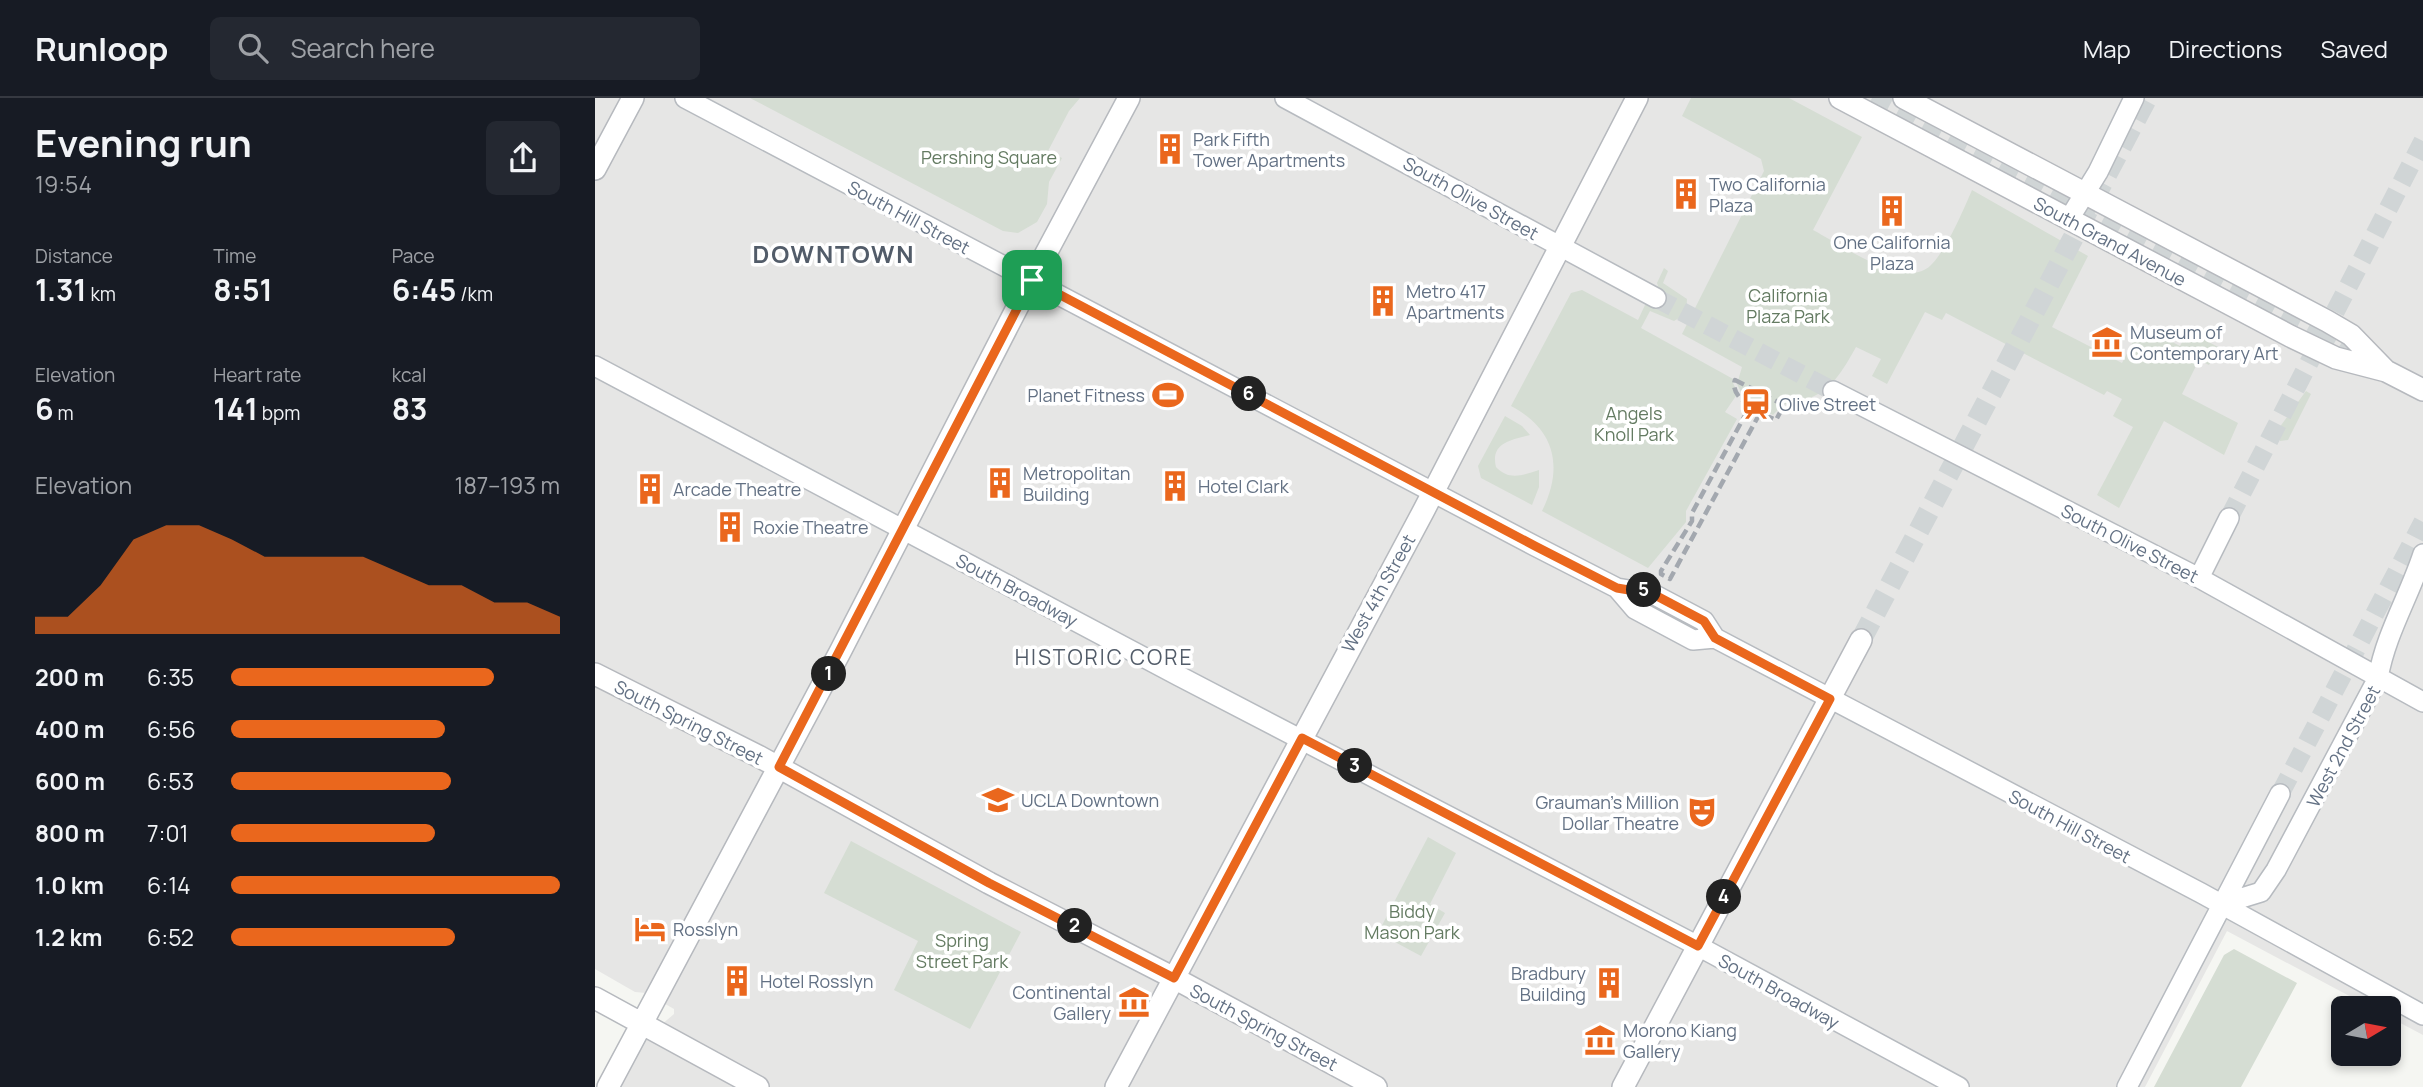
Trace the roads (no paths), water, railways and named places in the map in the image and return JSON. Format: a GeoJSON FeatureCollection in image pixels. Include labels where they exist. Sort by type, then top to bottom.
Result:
{"type":"FeatureCollection","features":[{"type":"Feature","properties":{"kind":"main road"},"geometry":{"type":"LineString","coordinates":[[595,169],[633,98]]}},
{"type":"Feature","properties":{"kind":"main road","name":"South Hill Street"},"geometry":{"type":"LineString","coordinates":[[685,98],[1617,588],[1653,594],[1704,621],[1715,638],[2222,904],[2423,1015]]}},
{"type":"Feature","properties":{"kind":"main road"},"geometry":{"type":"LineString","coordinates":[[608,1087],[779,767],[1129,98]]}},
{"type":"Feature","properties":{"kind":"main road","name":"South Olive Street"},"geometry":{"type":"LineString","coordinates":[[1285,98],[1656,298]]}},
{"type":"Feature","properties":{"kind":"main road","name":"West 4th Street"},"geometry":{"type":"LineString","coordinates":[[1116,1087],[1433,491],[1637,98]]}},
{"type":"Feature","properties":{"kind":"main road","name":"South Grand Avenue"},"geometry":{"type":"LineString","coordinates":[[1840,98],[2336,358],[2386,371],[2423,390]]}},
{"type":"Feature","properties":{"kind":"main road","name":"South Grand Avenue"},"geometry":{"type":"LineString","coordinates":[[1904,98],[2327,321],[2360,343],[2386,371]]}},
{"type":"Feature","properties":{"kind":"main road"},"geometry":{"type":"LineString","coordinates":[[2069,219],[2086,193],[2134,98]]}},
{"type":"Feature","properties":{"kind":"main road","name":"South Broadway"},"geometry":{"type":"LineString","coordinates":[[595,366],[1146,659],[1698,946],[1959,1087]]}},
{"type":"Feature","properties":{"kind":"main road","name":"South Olive Street"},"geometry":{"type":"LineString","coordinates":[[1833,391],[2199,578],[2423,702]]}},
{"type":"Feature","properties":{"kind":"main road"},"geometry":{"type":"LineString","coordinates":[[2199,578],[2229,518]]}},
{"type":"Feature","properties":{"kind":"main road","name":"West 2nd Street"},"geometry":{"type":"LineString","coordinates":[[2222,904],[2261,892],[2267,886],[2378,678],[2384,645],[2423,554]]}},
{"type":"Feature","properties":{"kind":"main road"},"geometry":{"type":"LineString","coordinates":[[1623,1087],[1861,640]]}},
{"type":"Feature","properties":{"kind":"main road","name":"South Spring Street"},"geometry":{"type":"LineString","coordinates":[[595,674],[779,767],[989,883],[1174,978],[1376,1087]]}},
{"type":"Feature","properties":{"kind":"main road","name":"West 2nd Street"},"geometry":{"type":"LineString","coordinates":[[2127,1087],[2280,794]]}},
{"type":"Feature","properties":{"kind":"main road"},"geometry":{"type":"LineString","coordinates":[[595,998],[758,1087]]}},
{"type":"Feature","properties":{"kind":"tunnel"},"geometry":{"type":"LineString","coordinates":[[1872,98],[2324,337]]}},
{"type":"Feature","properties":{"kind":"tunnel"},"geometry":{"type":"LineString","coordinates":[[1861,640],[2147,98]]}},
{"type":"Feature","properties":{"kind":"tunnel"},"geometry":{"type":"LineString","coordinates":[[2229,518],[2423,141]]}},
{"type":"Feature","properties":{"kind":"tunnel"},"geometry":{"type":"LineString","coordinates":[[1656,298],[1833,391]]}},
{"type":"Feature","properties":{"kind":"tunnel"},"geometry":{"type":"LineString","coordinates":[[2324,337],[2360,358]]}},
{"type":"Feature","properties":{"kind":"tunnel"},"geometry":{"type":"LineString","coordinates":[[2280,794],[2423,522]]}},
{"type":"Feature","properties":{"kind":"railway"},"geometry":{"type":"LineString","coordinates":[[1735,380],[1784,405],[1776,420],[1760,413],[1670,579],[1661,574],[1661,571],[1692,521],[1692,513],[1750,406],[1738,395],[1734,388],[1735,380]]}},
{"type":"Feature","properties":{"kind":"place","name":"Park Fifth Tower Apartments"},"geometry":{"type":"Point","coordinates":[1170,149]}},
{"type":"Feature","properties":{"kind":"place","name":"Two California Plaza"},"geometry":{"type":"Point","coordinates":[1686,194]}},
{"type":"Feature","properties":{"kind":"place","name":"One California Plaza"},"geometry":{"type":"Point","coordinates":[1892,211]}},
{"type":"Feature","properties":{"kind":"place","name":"Metro 417 Apartments"},"geometry":{"type":"Point","coordinates":[1383,301]}},
{"type":"Feature","properties":{"kind":"place","name":"Museum of Contemporary Art"},"geometry":{"type":"Point","coordinates":[2107,342]}},
{"type":"Feature","properties":{"kind":"place","name":"Planet Fitness"},"geometry":{"type":"Point","coordinates":[1168,395]}},
{"type":"Feature","properties":{"kind":"place","name":"Olive Street"},"geometry":{"type":"Point","coordinates":[1756,404]}},
{"type":"Feature","properties":{"kind":"place","name":"Metropolitan Building"},"geometry":{"type":"Point","coordinates":[1000,483]}},
{"type":"Feature","properties":{"kind":"place","name":"Hotel Clark"},"geometry":{"type":"Point","coordinates":[1175,486]}},
{"type":"Feature","properties":{"kind":"place","name":"Arcade Theatre"},"geometry":{"type":"Point","coordinates":[650,489]}},
{"type":"Feature","properties":{"kind":"place","name":"Roxie Theatre"},"geometry":{"type":"Point","coordinates":[730,527]}},
{"type":"Feature","properties":{"kind":"place","name":"UCLA Downtown"},"geometry":{"type":"Point","coordinates":[998,800]}},
{"type":"Feature","properties":{"kind":"place","name":"Grauman's Million Dollar Theatre"},"geometry":{"type":"Point","coordinates":[1702,812]}},
{"type":"Feature","properties":{"kind":"place","name":"Rosslyn"},"geometry":{"type":"Point","coordinates":[650,929]}},
{"type":"Feature","properties":{"kind":"place","name":"Hotel Rosslyn"},"geometry":{"type":"Point","coordinates":[737,981]}},
{"type":"Feature","properties":{"kind":"place","name":"Bradbury Building"},"geometry":{"type":"Point","coordinates":[1609,983]}},
{"type":"Feature","properties":{"kind":"place","name":"Continental Gallery"},"geometry":{"type":"Point","coordinates":[1134,1002]}},
{"type":"Feature","properties":{"kind":"place","name":"Morono Kiang Gallery"},"geometry":{"type":"Point","coordinates":[1600,1040]}},
{"type":"Feature","properties":{"kind":"district","name":"DOWNTOWN"},"geometry":{"type":"Point","coordinates":[834,253]}},
{"type":"Feature","properties":{"kind":"district","name":"HISTORIC CORE"},"geometry":{"type":"Point","coordinates":[1104,657]}},
{"type":"Feature","properties":{"kind":"park label","name":"Pershing Square"},"geometry":{"type":"Point","coordinates":[989,157]}},
{"type":"Feature","properties":{"kind":"park label","name":"California Plaza Park"},"geometry":{"type":"Point","coordinates":[1788,305]}},
{"type":"Feature","properties":{"kind":"park label","name":"Angels Knoll Park"},"geometry":{"type":"Point","coordinates":[1634,423]}},
{"type":"Feature","properties":{"kind":"park label","name":"Biddy Mason Park"},"geometry":{"type":"Point","coordinates":[1412,921]}},
{"type":"Feature","properties":{"kind":"park label","name":"Spring Street Park"},"geometry":{"type":"Point","coordinates":[962,950]}}]}
